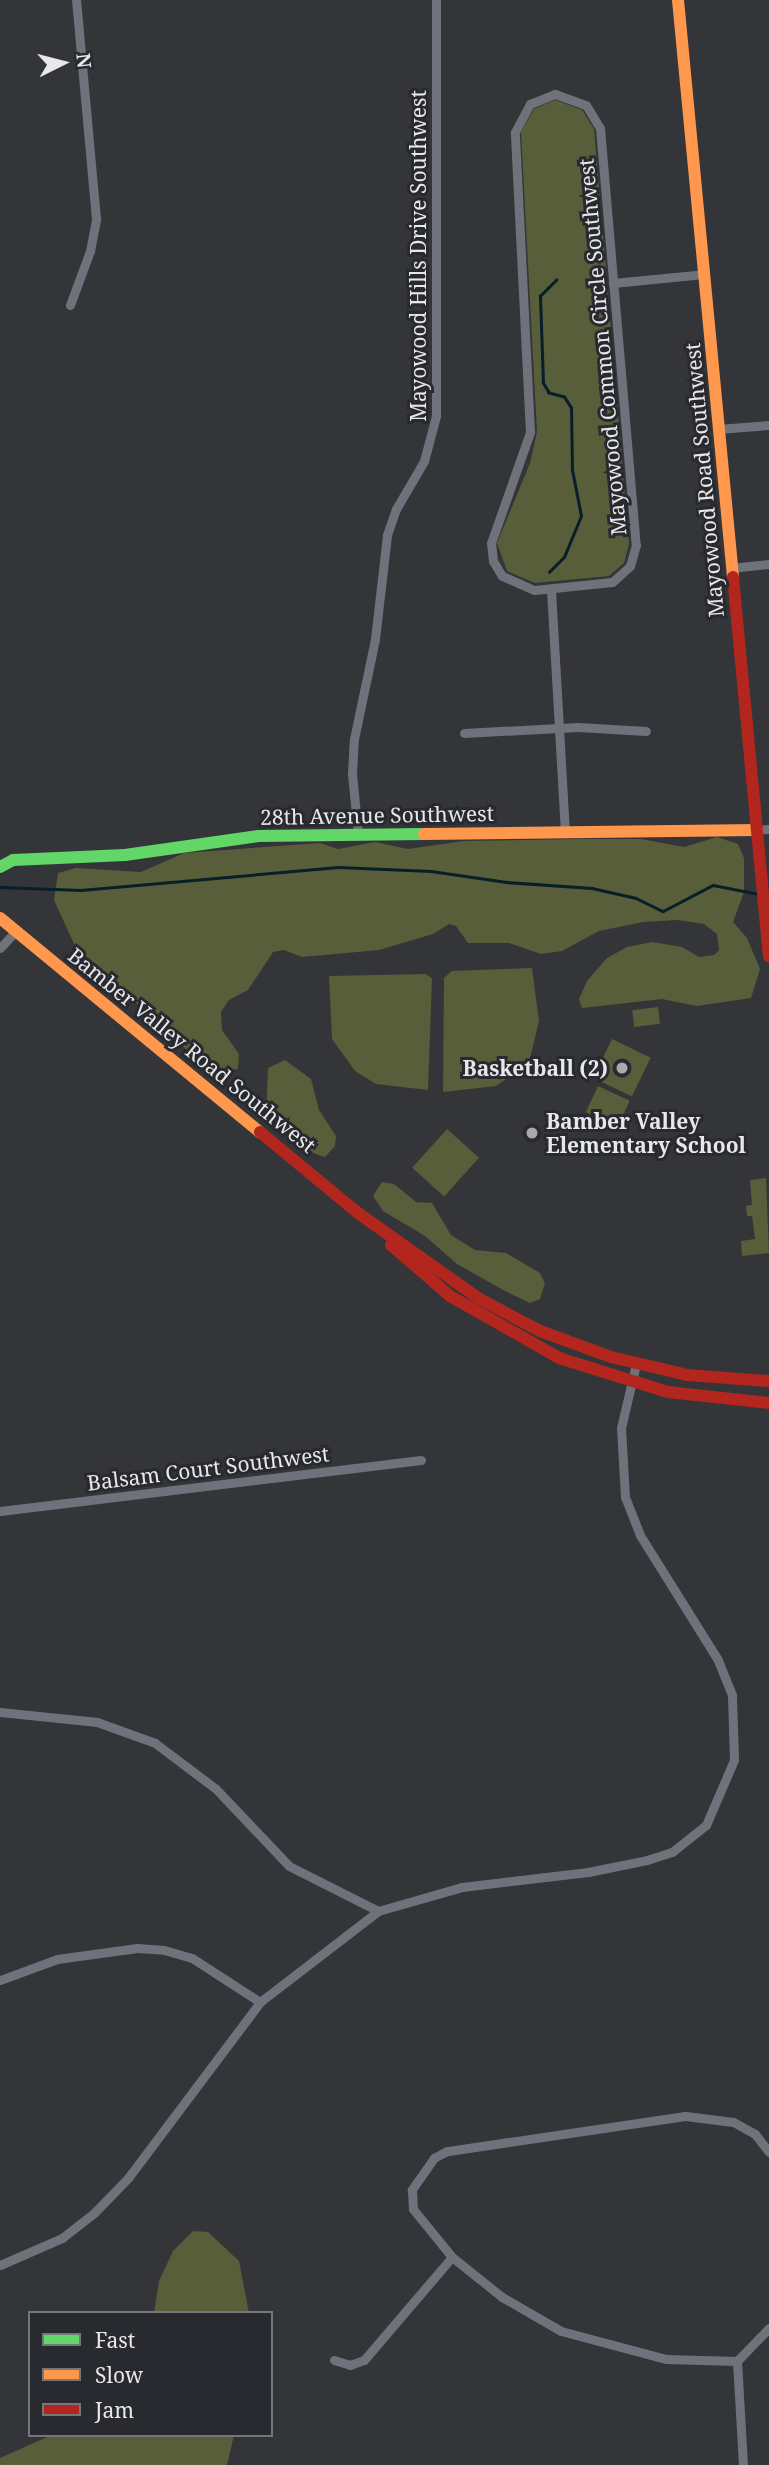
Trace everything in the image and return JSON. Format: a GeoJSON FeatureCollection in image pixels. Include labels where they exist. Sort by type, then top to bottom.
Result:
{"type":"FeatureCollection","features":[{"type":"Feature","properties":{"kind":"street"},"geometry":{"type":"LineString","coordinates":[[70,305],[96,219],[76,0]]}},
{"type":"Feature","properties":{"kind":"street","name":"Mayowood Hills Drive Southwest"},"geometry":{"type":"LineString","coordinates":[[358,834],[352,774],[354,739],[375,639],[387,535],[396,509],[430,446],[437,407],[436,0]]}},
{"type":"Feature","properties":{"kind":"street","name":"Mayowood Road Southwest"},"geometry":{"type":"LineString","coordinates":[[678,0],[731,568],[763,829],[762,877],[769,957]]}},
{"type":"Feature","properties":{"kind":"street","name":"Mayowood Common Circle Southwest"},"geometry":{"type":"LineString","coordinates":[[571,96],[598,118],[613,283],[635,552],[630,566],[612,582],[551,590],[524,588],[508,580],[491,552],[492,535],[529,441],[514,139],[519,118],[538,99],[571,96]]}},
{"type":"Feature","properties":{"kind":"street"},"geometry":{"type":"LineString","coordinates":[[613,283],[704,274]]}},
{"type":"Feature","properties":{"kind":"street"},"geometry":{"type":"LineString","coordinates":[[718,429],[769,425]]}},
{"type":"Feature","properties":{"kind":"street"},"geometry":{"type":"LineString","coordinates":[[731,568],[769,564]]}},
{"type":"Feature","properties":{"kind":"street"},"geometry":{"type":"LineString","coordinates":[[551,590],[565,831]]}},
{"type":"Feature","properties":{"kind":"street"},"geometry":{"type":"LineString","coordinates":[[464,733],[559,727],[646,731]]}},
{"type":"Feature","properties":{"kind":"street","name":"28th Avenue Southwest"},"geometry":{"type":"LineString","coordinates":[[0,867],[13,860],[125,855],[259,836],[763,829]]}},
{"type":"Feature","properties":{"kind":"street","name":"Bamber Valley Road Southwest"},"geometry":{"type":"LineString","coordinates":[[0,918],[358,1213],[478,1298],[540,1331],[636,1364],[687,1375],[769,1381]]}},
{"type":"Feature","properties":{"kind":"street"},"geometry":{"type":"LineString","coordinates":[[0,948],[16,931]]}},
{"type":"Feature","properties":{"kind":"street","name":"Bamber Valley Road Southwest"},"geometry":{"type":"LineString","coordinates":[[358,1213],[411,1265],[491,1323],[559,1358],[630,1384],[686,1396],[769,1402]]}},
{"type":"Feature","properties":{"kind":"street"},"geometry":{"type":"LineString","coordinates":[[0,2266],[62,2238],[94,2213],[128,2178],[260,2002],[378,1911],[462,1887],[647,1860],[672,1852],[690,1839],[717,1805],[734,1760],[732,1695],[718,1660],[675,1596],[628,1507],[620,1444],[636,1364]]}},
{"type":"Feature","properties":{"kind":"street","name":"Balsam Court Southwest"},"geometry":{"type":"LineString","coordinates":[[0,1511],[421,1460]]}},
{"type":"Feature","properties":{"kind":"street"},"geometry":{"type":"LineString","coordinates":[[0,1712],[97,1722],[155,1743],[216,1789],[289,1866],[378,1911]]}},
{"type":"Feature","properties":{"kind":"street"},"geometry":{"type":"LineString","coordinates":[[0,1980],[57,1959],[137,1948],[164,1950],[192,1958],[260,2002]]}},
{"type":"Feature","properties":{"kind":"street"},"geometry":{"type":"LineString","coordinates":[[737,2361],[666,2359],[571,2335],[502,2297],[452,2256],[414,2209],[412,2190],[419,2174],[447,2151],[685,2116],[733,2122],[755,2134],[769,2152]]}},
{"type":"Feature","properties":{"kind":"street"},"geometry":{"type":"LineString","coordinates":[[334,2360],[350,2365],[365,2361],[452,2256]]}},
{"type":"Feature","properties":{"kind":"street"},"geometry":{"type":"LineString","coordinates":[[743,2465],[737,2361],[769,2328]]}},
{"type":"Feature","properties":{"kind":"green space"},"geometry":{"type":"Polygon","coordinates":[[[555,100],[582,110],[594,129],[629,544],[624,563],[609,576],[535,583],[507,571],[497,543],[530,463],[537,432],[521,132],[534,109],[555,100]]]}},
{"type":"Feature","properties":{"kind":"green space"},"geometry":{"type":"Polygon","coordinates":[[[717,837],[738,844],[744,858],[744,892],[733,922],[747,938],[760,969],[751,998],[697,1006],[662,999],[582,1008],[579,999],[587,981],[607,958],[627,947],[652,942],[682,947],[699,957],[714,955],[719,950],[717,934],[704,924],[678,920],[643,922],[599,931],[562,951],[541,954],[509,943],[468,943],[456,926],[449,924],[433,934],[379,950],[302,957],[284,950],[273,952],[248,990],[229,1000],[221,1012],[222,1030],[239,1054],[238,1069],[218,1072],[192,1055],[75,946],[54,900],[58,873],[76,868],[141,872],[184,853],[320,843],[338,849],[375,842],[408,849],[464,841],[579,839],[641,839],[684,847],[717,837]]]}},
{"type":"Feature","properties":{"kind":"green space"},"geometry":{"type":"Polygon","coordinates":[[[532,968],[539,1021],[529,1063],[496,1086],[443,1092],[444,978],[452,971],[532,968]]]}},
{"type":"Feature","properties":{"kind":"green space"},"geometry":{"type":"Polygon","coordinates":[[[425,974],[432,978],[428,1090],[376,1084],[355,1071],[332,1039],[329,976],[425,974]]]}},
{"type":"Feature","properties":{"kind":"green space"},"geometry":{"type":"Polygon","coordinates":[[[658,1007],[660,1024],[634,1027],[632,1010],[658,1007]]]}},
{"type":"Feature","properties":{"kind":"green space","name":"Basketball (2)"},"geometry":{"type":"Polygon","coordinates":[[[612,1039],[651,1058],[632,1096],[593,1078],[612,1039]]]}},
{"type":"Feature","properties":{"kind":"green space"},"geometry":{"type":"Polygon","coordinates":[[[285,1060],[311,1079],[319,1110],[336,1136],[335,1146],[325,1157],[298,1148],[266,1115],[268,1068],[285,1060]]]}},
{"type":"Feature","properties":{"kind":"green space"},"geometry":{"type":"Polygon","coordinates":[[[598,1086],[630,1101],[617,1127],[586,1112],[598,1086]]]}},
{"type":"Feature","properties":{"kind":"green space"},"geometry":{"type":"Polygon","coordinates":[[[447,1129],[479,1158],[444,1196],[412,1168],[447,1129]]]}},
{"type":"Feature","properties":{"kind":"green space"},"geometry":{"type":"Polygon","coordinates":[[[766,1178],[769,1253],[742,1256],[741,1241],[755,1239],[752,1216],[747,1216],[746,1206],[752,1205],[750,1180],[766,1178]]]}},
{"type":"Feature","properties":{"kind":"green space"},"geometry":{"type":"Polygon","coordinates":[[[382,1182],[394,1184],[416,1202],[432,1203],[451,1235],[475,1250],[506,1253],[540,1273],[545,1283],[540,1299],[530,1303],[505,1291],[457,1264],[425,1236],[383,1211],[373,1196],[382,1182]]]}},
{"type":"Feature","properties":{"kind":"green space"},"geometry":{"type":"Polygon","coordinates":[[[193,2231],[208,2232],[239,2261],[249,2311],[154,2311],[159,2281],[173,2251],[193,2231]]]}},
{"type":"Feature","properties":{"kind":"green space"},"geometry":{"type":"Polygon","coordinates":[[[47,2437],[234,2437],[227,2465],[0,2465],[0,2458],[47,2437]]]}},
{"type":"Feature","properties":{"kind":"waterway"},"geometry":{"type":"LineString","coordinates":[[549,572],[564,557],[581,516],[572,470],[571,408],[564,397],[549,393],[543,383],[540,296],[556,280]]}},
{"type":"Feature","properties":{"kind":"waterway"},"geometry":{"type":"LineString","coordinates":[[0,887],[81,890],[338,867],[431,871],[506,882],[592,888],[636,898],[663,911],[713,885],[759,894]]}},
{"type":"Feature","properties":{"kind":"traffic: fast"},"geometry":{"type":"LineString","coordinates":[[0,867],[13,860],[125,855],[259,836],[424,834]]}},
{"type":"Feature","properties":{"kind":"traffic: slow"},"geometry":{"type":"LineString","coordinates":[[678,0],[733,577]]}},
{"type":"Feature","properties":{"kind":"traffic: slow"},"geometry":{"type":"LineString","coordinates":[[424,834],[757,830]]}},
{"type":"Feature","properties":{"kind":"traffic: slow"},"geometry":{"type":"LineString","coordinates":[[0,918],[260,1132]]}},
{"type":"Feature","properties":{"kind":"traffic: jam"},"geometry":{"type":"LineString","coordinates":[[733,577],[769,956]]}},
{"type":"Feature","properties":{"kind":"traffic: jam"},"geometry":{"type":"LineString","coordinates":[[260,1132],[358,1213],[478,1298],[540,1331],[611,1357],[687,1375],[769,1381]]}},
{"type":"Feature","properties":{"kind":"traffic: jam"},"geometry":{"type":"LineString","coordinates":[[391,1245],[450,1296],[559,1358],[668,1392],[769,1403]]}},
{"type":"Feature","properties":{"kind":"place","name":"Basketball (2)"},"geometry":{"type":"Point","coordinates":[622,1068]}},
{"type":"Feature","properties":{"kind":"place","name":"Bamber Valley Elementary School"},"geometry":{"type":"Point","coordinates":[532,1133]}}]}
